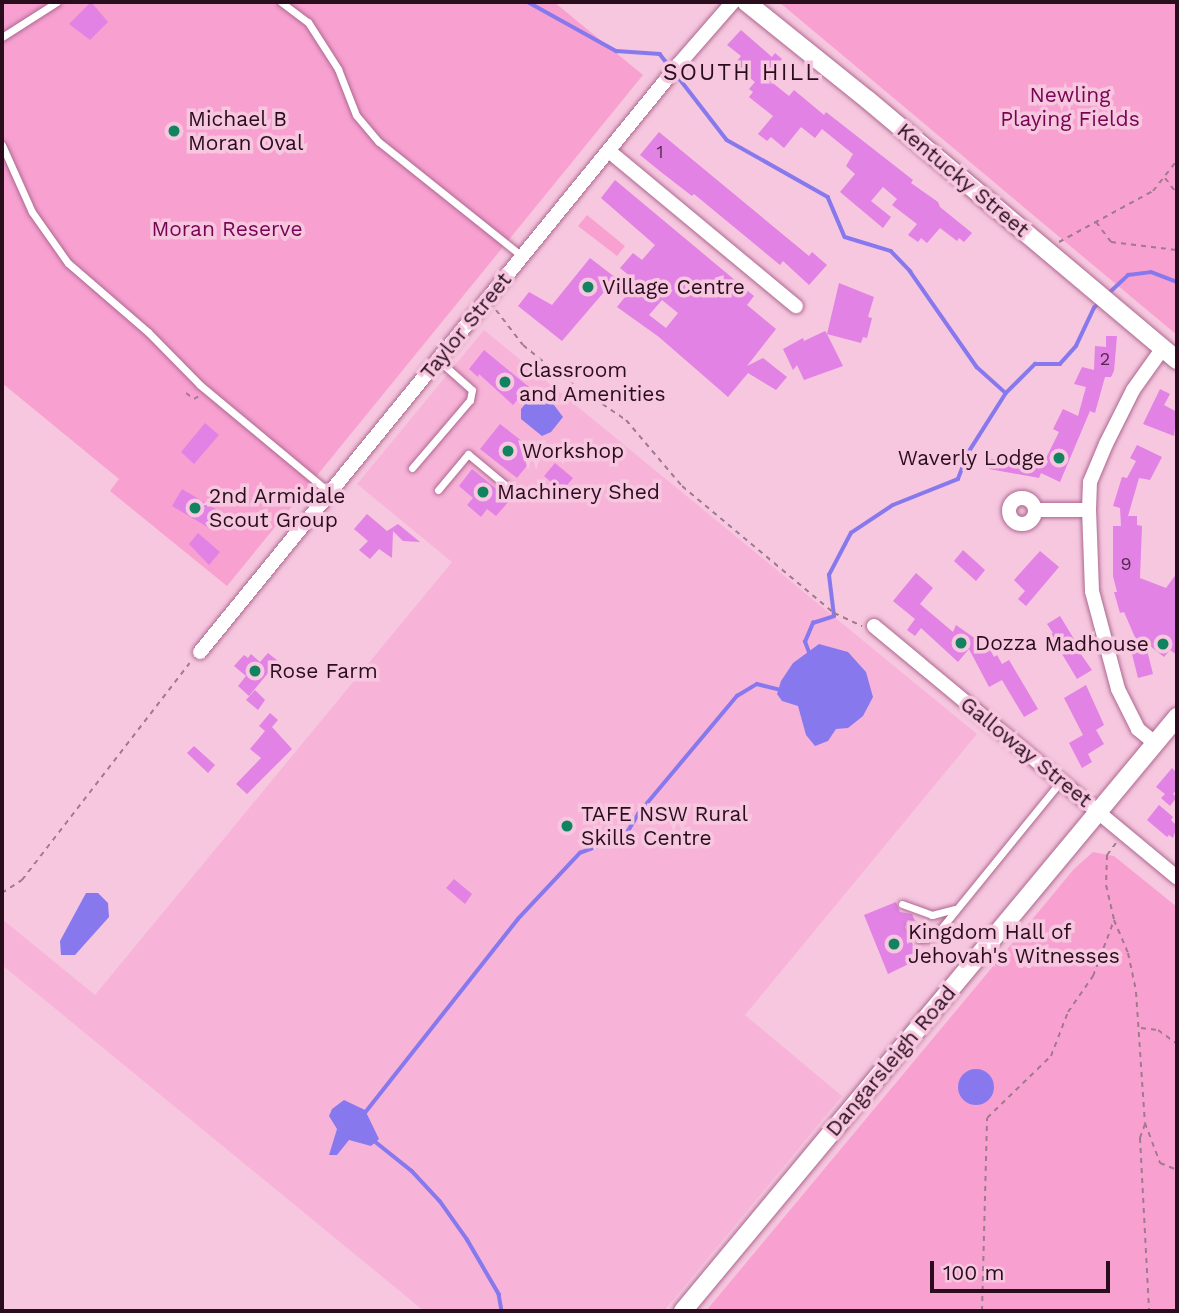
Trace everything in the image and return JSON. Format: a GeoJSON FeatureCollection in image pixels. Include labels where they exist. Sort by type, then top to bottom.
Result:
{"type":"FeatureCollection","features":[{"type":"Feature","properties":{"kind":"street","name":"Taylor Street"},"geometry":{"type":"LineString","coordinates":[[200,652],[678,65],[733,2]]}},
{"type":"Feature","properties":{"kind":"street","name":"Kentucky Street"},"geometry":{"type":"LineString","coordinates":[[746,2],[1177,360]]}},
{"type":"Feature","properties":{"kind":"street"},"geometry":{"type":"LineString","coordinates":[[609,151],[796,306]]}},
{"type":"Feature","properties":{"kind":"street"},"geometry":{"type":"LineString","coordinates":[[1155,743],[1138,729],[1118,689],[1092,591],[1088,510],[1090,482],[1105,444],[1133,390],[1163,348]]}},
{"type":"Feature","properties":{"kind":"street"},"geometry":{"type":"LineString","coordinates":[[1035,510],[1088,510]]}},
{"type":"Feature","properties":{"kind":"street","name":"Galloway Street"},"geometry":{"type":"LineString","coordinates":[[874,626],[1177,878]]}},
{"type":"Feature","properties":{"kind":"street","name":"Dangarsleigh Road"},"geometry":{"type":"LineString","coordinates":[[683,1311],[1177,717]]}},
{"type":"Feature","properties":{"kind":"lane"},"geometry":{"type":"LineString","coordinates":[[2,37],[57,2]]}},
{"type":"Feature","properties":{"kind":"lane"},"geometry":{"type":"LineString","coordinates":[[281,2],[308,22],[338,69],[356,115],[379,142],[523,257]]}},
{"type":"Feature","properties":{"kind":"lane"},"geometry":{"type":"LineString","coordinates":[[2,145],[32,212],[68,264],[148,332],[200,385],[330,493]]}},
{"type":"Feature","properties":{"kind":"lane"},"geometry":{"type":"LineString","coordinates":[[412,468],[470,400],[472,390],[438,360]]}},
{"type":"Feature","properties":{"kind":"lane"},"geometry":{"type":"LineString","coordinates":[[439,490],[468,454],[509,488]]}},
{"type":"Feature","properties":{"kind":"lane"},"geometry":{"type":"LineString","coordinates":[[911,926],[919,939],[931,938],[1061,781]]}},
{"type":"Feature","properties":{"kind":"lane"},"geometry":{"type":"LineString","coordinates":[[903,904],[932,915],[958,907]]}},
{"type":"Feature","properties":{"kind":"path"},"geometry":{"type":"LineString","coordinates":[[1056,243],[1153,191],[1177,160]]}},
{"type":"Feature","properties":{"kind":"path"},"geometry":{"type":"LineString","coordinates":[[1164,177],[1177,194]]}},
{"type":"Feature","properties":{"kind":"path"},"geometry":{"type":"LineString","coordinates":[[1096,222],[1111,242],[1177,250]]}},
{"type":"Feature","properties":{"kind":"path"},"geometry":{"type":"LineString","coordinates":[[491,304],[523,345],[561,376],[626,419],[682,486],[738,534],[834,613],[862,626],[874,626]]}},
{"type":"Feature","properties":{"kind":"path"},"geometry":{"type":"LineString","coordinates":[[2,893],[22,880],[200,652]]}},
{"type":"Feature","properties":{"kind":"path"},"geometry":{"type":"LineString","coordinates":[[1117,842],[1107,855],[1106,885],[1114,920],[1128,953],[1140,1028],[1145,1123],[1160,1163],[1177,1170]]}},
{"type":"Feature","properties":{"kind":"path"},"geometry":{"type":"LineString","coordinates":[[982,1311],[987,1118],[1051,1056],[1069,1012],[1093,976],[1114,920]]}},
{"type":"Feature","properties":{"kind":"path"},"geometry":{"type":"LineString","coordinates":[[1140,1028],[1158,1030],[1177,1044]]}},
{"type":"Feature","properties":{"kind":"path"},"geometry":{"type":"LineString","coordinates":[[1145,1123],[1140,1138],[1149,1311]]}},
{"type":"Feature","properties":{"kind":"shaded area","name":"TAFE NSW Rural Skills Centre"},"geometry":{"type":"Polygon","coordinates":[[[484,330],[977,734],[745,1015],[842,1096],[664,1311],[424,1311],[2,965],[2,919],[95,995],[452,562],[357,484],[484,330]]]}},
{"type":"Feature","properties":{"kind":"shaded area"},"geometry":{"type":"Polygon","coordinates":[[[539,396],[551,401],[563,417],[551,432],[542,436],[521,419],[521,409],[531,397],[539,396]]]}},
{"type":"Feature","properties":{"kind":"shaded area"},"geometry":{"type":"Polygon","coordinates":[[[819,644],[848,652],[866,672],[873,697],[863,716],[848,728],[836,729],[828,741],[815,746],[806,735],[798,706],[782,701],[777,694],[781,681],[793,663],[819,644]]]}},
{"type":"Feature","properties":{"kind":"shaded area"},"geometry":{"type":"Polygon","coordinates":[[[86,893],[98,893],[108,903],[109,917],[75,955],[61,955],[60,941],[86,893]]]}},
{"type":"Feature","properties":{"kind":"shaded area"},"geometry":{"type":"Polygon","coordinates":[[[976,1069],[989,1074],[994,1087],[989,1100],[976,1105],[963,1100],[958,1087],[963,1074],[976,1069]]]}},
{"type":"Feature","properties":{"kind":"shaded area"},"geometry":{"type":"Polygon","coordinates":[[[344,1100],[365,1110],[379,1139],[371,1146],[349,1140],[337,1155],[329,1155],[337,1129],[329,1116],[332,1109],[344,1100]]]}},
{"type":"Feature","properties":{"kind":"green space","name":"Moran Reserve"},"geometry":{"type":"Polygon","coordinates":[[[2,2],[554,2],[643,75],[227,586],[110,491],[119,479],[2,383],[2,2]]]}},
{"type":"Feature","properties":{"kind":"green space","name":"Newling Playing Fields"},"geometry":{"type":"Polygon","coordinates":[[[779,2],[1177,2],[1177,335],[1057,235],[779,2]]]}},
{"type":"Feature","properties":{"kind":"green space"},"geometry":{"type":"Polygon","coordinates":[[[587,215],[625,246],[617,256],[578,226],[587,215]]]}},
{"type":"Feature","properties":{"kind":"green space"},"geometry":{"type":"Polygon","coordinates":[[[1093,852],[1114,856],[1177,907],[1177,1311],[706,1311],[1074,869],[1093,852]]]}},
{"type":"Feature","properties":{"kind":"building"},"geometry":{"type":"Polygon","coordinates":[[[91,2],[108,22],[90,40],[69,24],[91,2]]]}},
{"type":"Feature","properties":{"kind":"building"},"geometry":{"type":"Polygon","coordinates":[[[741,30],[772,57],[775,53],[782,59],[769,80],[789,96],[794,90],[824,115],[826,112],[913,180],[911,183],[938,202],[940,207],[972,233],[964,242],[959,238],[957,241],[940,228],[927,243],[921,238],[918,242],[908,235],[917,224],[892,205],[897,199],[883,187],[871,201],[891,217],[883,228],[840,192],[855,174],[846,166],[853,154],[822,129],[815,138],[801,127],[784,148],[771,137],[767,141],[758,134],[773,116],[749,97],[753,92],[749,89],[755,82],[734,65],[741,56],[727,45],[741,30]]]}},
{"type":"Feature","properties":{"kind":"building"},"geometry":{"type":"Polygon","coordinates":[[[659,132],[809,256],[812,252],[827,265],[809,285],[783,261],[780,265],[694,194],[692,196],[661,172],[640,155],[659,132]]]}},
{"type":"Feature","properties":{"kind":"building"},"geometry":{"type":"Polygon","coordinates":[[[615,180],[754,296],[747,305],[776,329],[747,366],[763,358],[787,377],[776,390],[748,373],[728,397],[659,337],[617,307],[637,282],[620,268],[633,253],[642,260],[655,245],[601,198],[615,180]],[[662,300],[649,315],[666,328],[678,313],[662,300]]]}},
{"type":"Feature","properties":{"kind":"building"},"geometry":{"type":"Polygon","coordinates":[[[590,258],[616,278],[562,341],[518,306],[529,292],[552,305],[590,258]]]}},
{"type":"Feature","properties":{"kind":"building"},"geometry":{"type":"Polygon","coordinates":[[[839,283],[874,297],[868,317],[872,318],[867,338],[863,337],[861,343],[827,334],[839,283]]]}},
{"type":"Feature","properties":{"kind":"building"},"geometry":{"type":"Polygon","coordinates":[[[825,331],[843,366],[804,380],[797,365],[793,370],[783,349],[803,338],[804,341],[825,331]]]}},
{"type":"Feature","properties":{"kind":"building"},"geometry":{"type":"Polygon","coordinates":[[[1106,336],[1117,336],[1114,371],[1111,377],[1105,377],[1095,413],[1090,411],[1060,482],[1041,473],[1039,478],[989,469],[991,459],[996,460],[997,455],[1035,461],[1038,456],[1045,460],[1059,432],[1053,429],[1063,409],[1078,416],[1086,387],[1074,384],[1082,367],[1094,370],[1095,346],[1106,347],[1106,336]]]}},
{"type":"Feature","properties":{"kind":"building","name":"Classroom and Amenities"},"geometry":{"type":"Polygon","coordinates":[[[484,350],[529,387],[513,405],[479,374],[478,377],[469,369],[484,350]]]}},
{"type":"Feature","properties":{"kind":"building"},"geometry":{"type":"Polygon","coordinates":[[[1160,389],[1170,394],[1164,405],[1177,412],[1174,436],[1143,424],[1160,389]]]}},
{"type":"Feature","properties":{"kind":"building"},"geometry":{"type":"Polygon","coordinates":[[[205,423],[219,435],[194,464],[181,452],[205,423]]]}},
{"type":"Feature","properties":{"kind":"building","name":"Workshop"},"geometry":{"type":"Polygon","coordinates":[[[500,424],[537,453],[517,478],[480,449],[500,424]]]}},
{"type":"Feature","properties":{"kind":"building"},"geometry":{"type":"Polygon","coordinates":[[[1137,445],[1162,457],[1150,480],[1139,478],[1128,516],[1137,516],[1137,525],[1142,526],[1140,578],[1166,588],[1177,573],[1177,655],[1170,650],[1164,657],[1145,642],[1153,674],[1138,678],[1131,650],[1134,649],[1133,643],[1137,642],[1124,612],[1120,613],[1113,576],[1113,526],[1121,526],[1120,508],[1113,506],[1122,477],[1127,478],[1136,461],[1130,458],[1137,445]]]}},
{"type":"Feature","properties":{"kind":"building"},"geometry":{"type":"Polygon","coordinates":[[[555,463],[573,478],[562,491],[544,476],[555,463]]]}},
{"type":"Feature","properties":{"kind":"building","name":"Machinery Shed"},"geometry":{"type":"Polygon","coordinates":[[[472,469],[510,500],[496,516],[487,509],[481,517],[467,505],[473,498],[459,486],[472,469]]]}},
{"type":"Feature","properties":{"kind":"building","name":"2nd Armidale Scout Group"},"geometry":{"type":"Polygon","coordinates":[[[182,489],[219,511],[209,528],[172,506],[182,489]]]}},
{"type":"Feature","properties":{"kind":"building"},"geometry":{"type":"Polygon","coordinates":[[[367,514],[387,531],[398,524],[420,542],[403,541],[393,531],[392,558],[379,549],[370,559],[359,550],[368,541],[354,529],[367,514]]]}},
{"type":"Feature","properties":{"kind":"building","name":"2nd Armidale Scout Group"},"geometry":{"type":"Polygon","coordinates":[[[198,533],[220,552],[209,565],[189,544],[198,533]]]}},
{"type":"Feature","properties":{"kind":"building"},"geometry":{"type":"Polygon","coordinates":[[[963,550],[985,570],[976,581],[954,561],[963,550]]]}},
{"type":"Feature","properties":{"kind":"building"},"geometry":{"type":"Polygon","coordinates":[[[1040,551],[1059,567],[1026,606],[1018,599],[1025,591],[1014,580],[1040,551]]]}},
{"type":"Feature","properties":{"kind":"building"},"geometry":{"type":"Polygon","coordinates":[[[916,573],[933,588],[920,604],[953,632],[956,625],[990,649],[1002,664],[1009,660],[1038,709],[1024,717],[1002,680],[989,687],[969,649],[958,662],[921,628],[915,636],[907,630],[915,619],[893,601],[916,573]]]}},
{"type":"Feature","properties":{"kind":"building"},"geometry":{"type":"Polygon","coordinates":[[[1060,616],[1074,639],[1071,640],[1092,670],[1077,679],[1050,634],[1053,633],[1047,624],[1060,616]]]}},
{"type":"Feature","properties":{"kind":"building","name":"Rose Farm"},"geometry":{"type":"Polygon","coordinates":[[[268,653],[278,661],[249,696],[238,686],[246,676],[234,666],[244,655],[248,658],[251,654],[260,662],[268,653]]]}},
{"type":"Feature","properties":{"kind":"building"},"geometry":{"type":"Polygon","coordinates":[[[1086,685],[1104,725],[1096,730],[1104,744],[1088,754],[1092,762],[1082,768],[1069,743],[1083,735],[1064,698],[1086,685]]]}},
{"type":"Feature","properties":{"kind":"building"},"geometry":{"type":"Polygon","coordinates":[[[255,690],[265,700],[258,710],[246,700],[255,690]]]}},
{"type":"Feature","properties":{"kind":"building"},"geometry":{"type":"Polygon","coordinates":[[[270,713],[278,720],[272,727],[292,749],[247,794],[236,784],[261,758],[250,749],[265,731],[259,726],[270,713]]]}},
{"type":"Feature","properties":{"kind":"building"},"geometry":{"type":"Polygon","coordinates":[[[194,746],[215,765],[208,773],[187,753],[194,746]]]}},
{"type":"Feature","properties":{"kind":"building"},"geometry":{"type":"Polygon","coordinates":[[[1172,768],[1177,773],[1177,789],[1173,794],[1177,797],[1170,806],[1161,798],[1165,794],[1156,787],[1172,768]]]}},
{"type":"Feature","properties":{"kind":"building"},"geometry":{"type":"Polygon","coordinates":[[[1159,805],[1173,817],[1171,820],[1177,826],[1173,838],[1169,835],[1167,837],[1147,820],[1159,805]]]}},
{"type":"Feature","properties":{"kind":"building"},"geometry":{"type":"Polygon","coordinates":[[[454,879],[472,894],[465,904],[446,888],[454,879]]]}},
{"type":"Feature","properties":{"kind":"building","name":"Kingdom Hall of Jehovah's Witnesses"},"geometry":{"type":"Polygon","coordinates":[[[896,902],[900,912],[912,914],[915,921],[908,920],[905,927],[919,959],[888,974],[864,915],[896,902]]]}},
{"type":"Feature","properties":{"kind":"waterway"},"geometry":{"type":"LineString","coordinates":[[528,2],[616,51],[660,54],[671,68]]}},
{"type":"Feature","properties":{"kind":"waterway"},"geometry":{"type":"LineString","coordinates":[[676,74],[727,140],[828,197],[845,237],[891,251],[910,271],[977,367],[1006,393]]}},
{"type":"Feature","properties":{"kind":"waterway"},"geometry":{"type":"LineString","coordinates":[[1109,293],[1128,275],[1151,272],[1177,282]]}},
{"type":"Feature","properties":{"kind":"waterway"},"geometry":{"type":"LineString","coordinates":[[810,655],[805,642],[813,623],[834,616],[829,575],[851,533],[893,505],[958,479],[968,453],[1006,393],[1035,364],[1060,364],[1076,346],[1094,308],[1101,301]]}},
{"type":"Feature","properties":{"kind":"waterway"},"geometry":{"type":"LineString","coordinates":[[364,1114],[518,919],[580,853],[625,836],[638,814],[737,696],[757,684],[781,690]]}},
{"type":"Feature","properties":{"kind":"waterway"},"geometry":{"type":"LineString","coordinates":[[372,1139],[412,1171],[440,1201],[467,1239],[499,1294],[502,1311]]}},
{"type":"Feature","properties":{"kind":"place","name":"Michael B Moran Oval"},"geometry":{"type":"Point","coordinates":[174,131]}},
{"type":"Feature","properties":{"kind":"place","name":"Village Centre"},"geometry":{"type":"Point","coordinates":[588,287]}},
{"type":"Feature","properties":{"kind":"place","name":"Classroom and Amenities"},"geometry":{"type":"Point","coordinates":[505,382]}},
{"type":"Feature","properties":{"kind":"place","name":"Workshop"},"geometry":{"type":"Point","coordinates":[508,451]}},
{"type":"Feature","properties":{"kind":"place","name":"Waverly Lodge"},"geometry":{"type":"Point","coordinates":[1059,458]}},
{"type":"Feature","properties":{"kind":"place","name":"Machinery Shed"},"geometry":{"type":"Point","coordinates":[483,492]}},
{"type":"Feature","properties":{"kind":"place","name":"2nd Armidale Scout Group"},"geometry":{"type":"Point","coordinates":[195,508]}},
{"type":"Feature","properties":{"kind":"place","name":"Dozza"},"geometry":{"type":"Point","coordinates":[961,643]}},
{"type":"Feature","properties":{"kind":"place","name":"Madhouse"},"geometry":{"type":"Point","coordinates":[1163,644]}},
{"type":"Feature","properties":{"kind":"place","name":"Rose Farm"},"geometry":{"type":"Point","coordinates":[255,671]}},
{"type":"Feature","properties":{"kind":"place","name":"TAFE NSW Rural Skills Centre"},"geometry":{"type":"Point","coordinates":[567,826]}},
{"type":"Feature","properties":{"kind":"place","name":"Kingdom Hall of Jehovah's Witnesses"},"geometry":{"type":"Point","coordinates":[894,944]}},
{"type":"Feature","properties":{"kind":"district","name":"SOUTH HILL"},"geometry":{"type":"Point","coordinates":[742,73]}}]}
